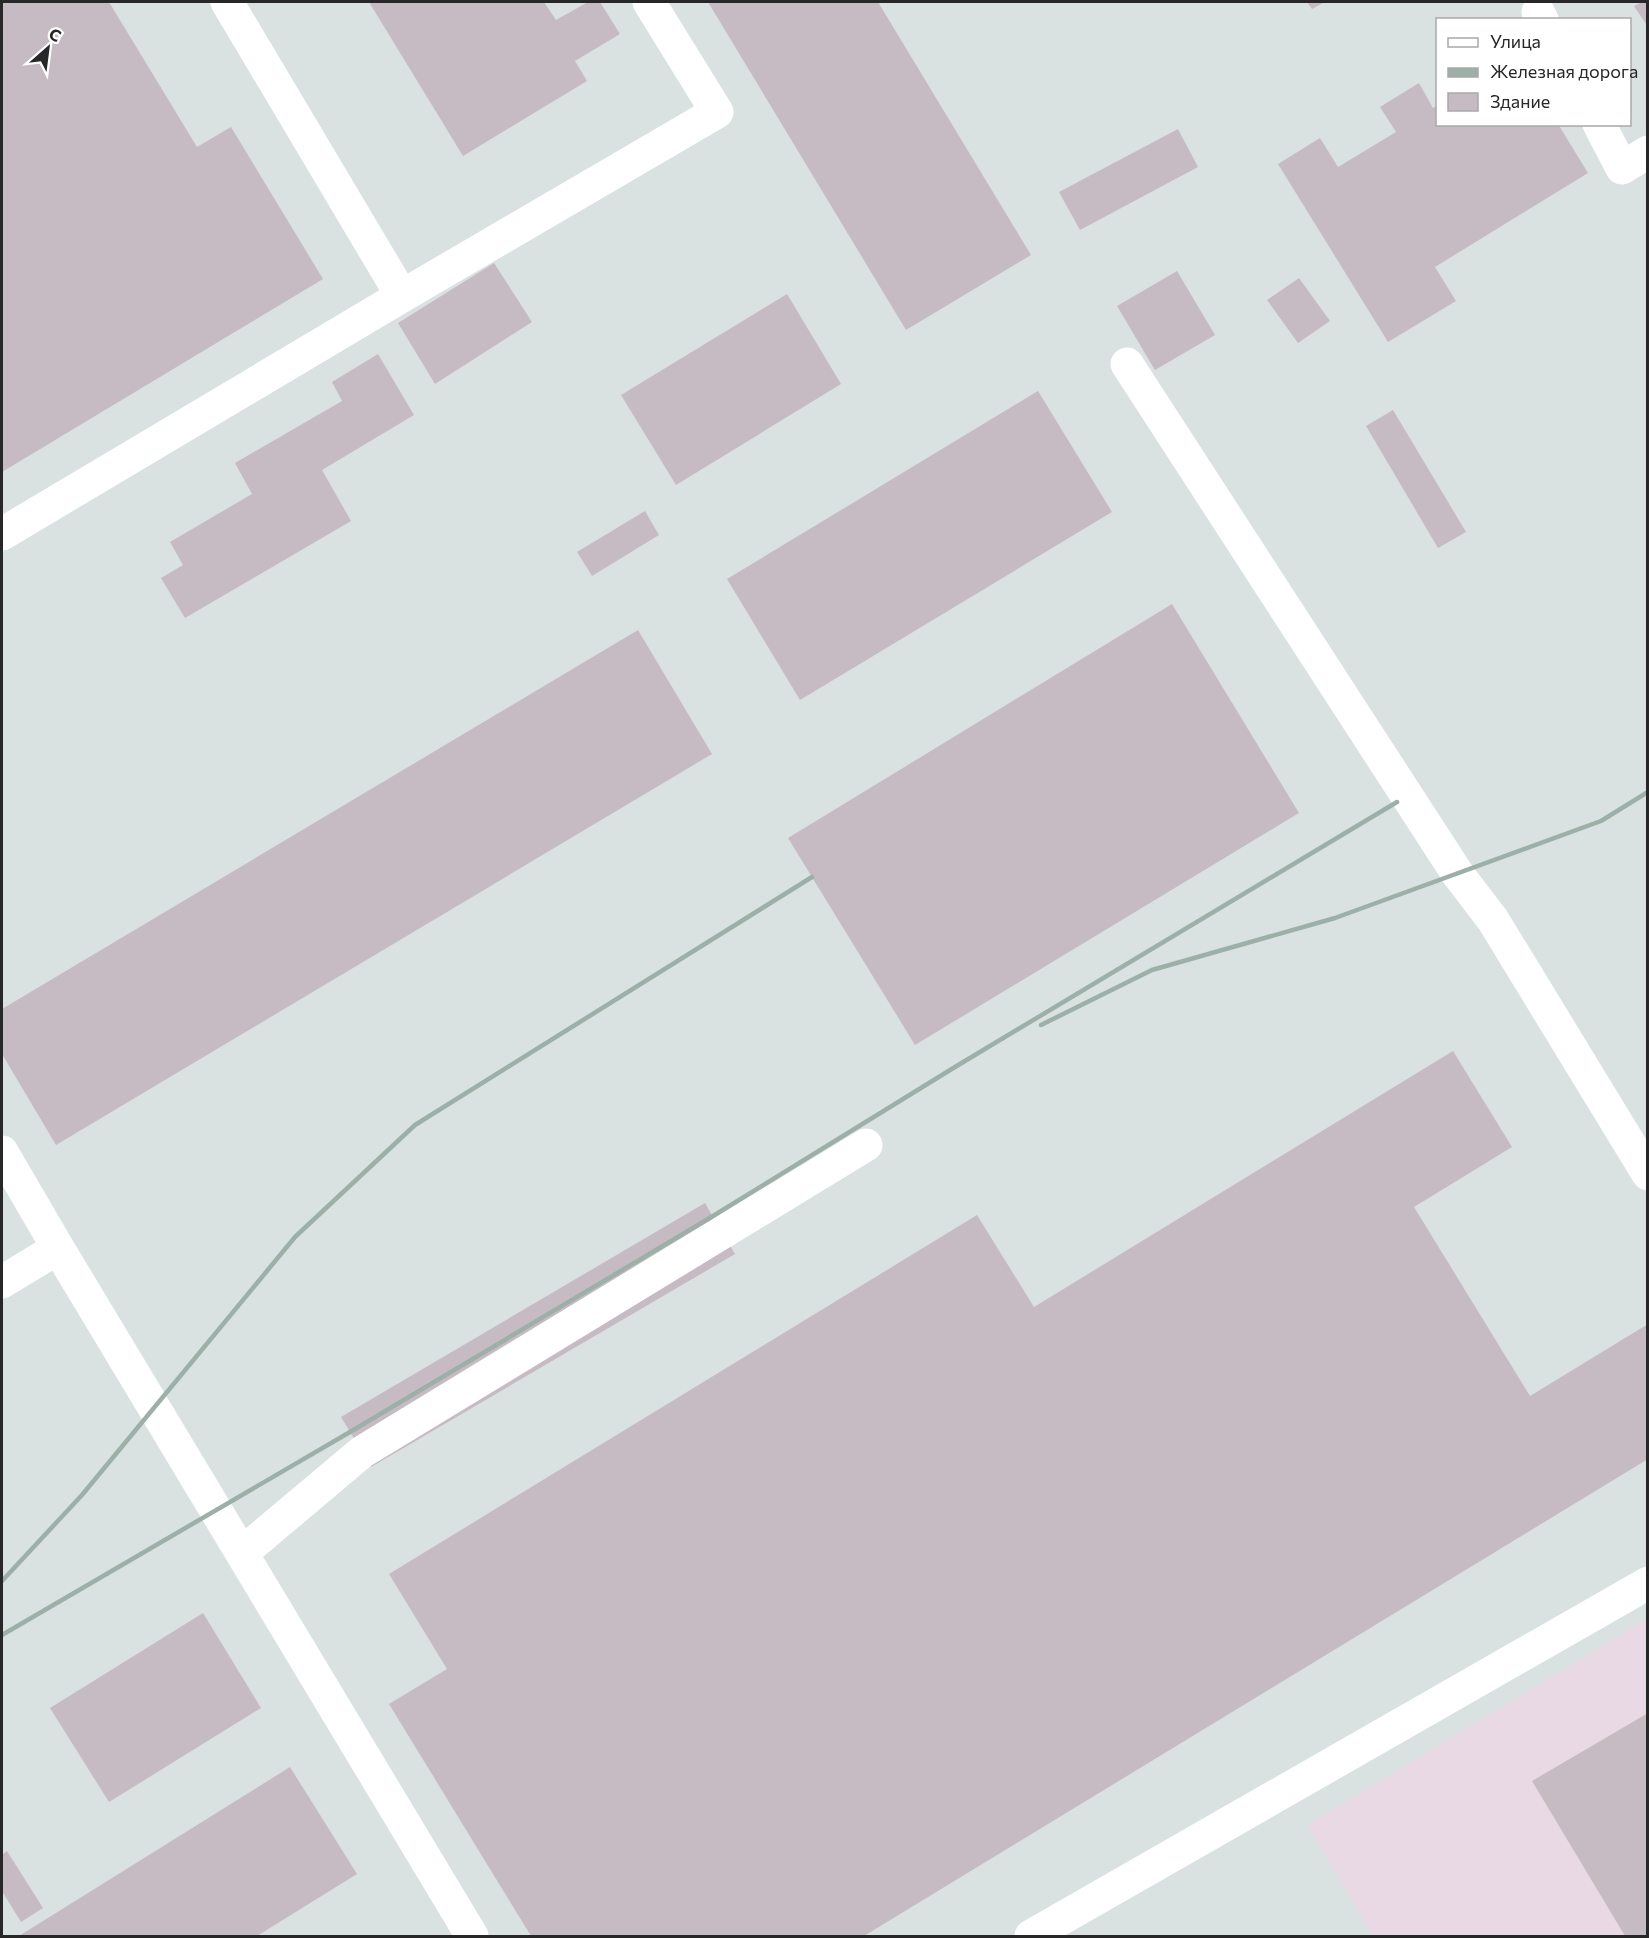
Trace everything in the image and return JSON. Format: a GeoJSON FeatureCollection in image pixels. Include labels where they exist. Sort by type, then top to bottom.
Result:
{"type":"FeatureCollection","features":[{"type":"Feature","properties":{"kind":"lane"},"geometry":{"type":"LineString","coordinates":[[227,2],[402,296]]}},
{"type":"Feature","properties":{"kind":"lane"},"geometry":{"type":"LineString","coordinates":[[2,534],[717,112],[650,2]]}},
{"type":"Feature","properties":{"kind":"lane"},"geometry":{"type":"LineString","coordinates":[[1600,126],[1622,168],[1647,152]]}},
{"type":"Feature","properties":{"kind":"lane"},"geometry":{"type":"LineString","coordinates":[[1126,364],[1457,873],[1493,920],[1647,1174]]}},
{"type":"Feature","properties":{"kind":"lane"},"geometry":{"type":"LineString","coordinates":[[242,1553],[362,1452],[866,1145]]}},
{"type":"Feature","properties":{"kind":"lane"},"geometry":{"type":"LineString","coordinates":[[2,1152],[472,1936]]}},
{"type":"Feature","properties":{"kind":"lane"},"geometry":{"type":"LineString","coordinates":[[2,1282],[58,1248]]}},
{"type":"Feature","properties":{"kind":"lane"},"geometry":{"type":"LineString","coordinates":[[1031,1936],[1647,1583]]}},
{"type":"Feature","properties":{"kind":"shaded area"},"geometry":{"type":"Polygon","coordinates":[[[2,2],[1647,2],[1647,1619],[1307,1825],[1373,1936],[2,1936],[2,2]]]}},
{"type":"Feature","properties":{"kind":"building"},"geometry":{"type":"Polygon","coordinates":[[[2,2],[109,2],[197,147],[231,127],[323,279],[2,472],[2,2]]]}},
{"type":"Feature","properties":{"kind":"building"},"geometry":{"type":"Polygon","coordinates":[[[369,2],[544,2],[556,20],[588,2],[600,2],[620,34],[575,61],[587,81],[463,156],[369,2]]]}},
{"type":"Feature","properties":{"kind":"building"},"geometry":{"type":"Polygon","coordinates":[[[708,2],[878,2],[1031,255],[906,330],[708,2]]]}},
{"type":"Feature","properties":{"kind":"building"},"geometry":{"type":"Polygon","coordinates":[[[1307,2],[1325,2],[1312,9],[1307,2]]]}},
{"type":"Feature","properties":{"kind":"building"},"geometry":{"type":"Polygon","coordinates":[[[1648,2],[1648,27],[1634,6],[1648,2]]]}},
{"type":"Feature","properties":{"kind":"building"},"geometry":{"type":"Polygon","coordinates":[[[1419,83],[1433,108],[1436,106],[1436,126],[1559,126],[1588,173],[1435,267],[1456,301],[1388,342],[1278,164],[1320,138],[1338,167],[1396,132],[1380,107],[1419,83]]]}},
{"type":"Feature","properties":{"kind":"building"},"geometry":{"type":"Polygon","coordinates":[[[1178,129],[1198,167],[1080,230],[1059,192],[1178,129]]]}},
{"type":"Feature","properties":{"kind":"building"},"geometry":{"type":"Polygon","coordinates":[[[494,263],[532,322],[435,384],[398,323],[494,263]]]}},
{"type":"Feature","properties":{"kind":"building"},"geometry":{"type":"Polygon","coordinates":[[[1177,271],[1215,335],[1155,370],[1117,306],[1177,271]]]}},
{"type":"Feature","properties":{"kind":"building"},"geometry":{"type":"Polygon","coordinates":[[[1299,278],[1330,321],[1298,343],[1267,300],[1299,278]]]}},
{"type":"Feature","properties":{"kind":"building"},"geometry":{"type":"Polygon","coordinates":[[[787,294],[841,384],[676,485],[621,395],[787,294]]]}},
{"type":"Feature","properties":{"kind":"building"},"geometry":{"type":"Polygon","coordinates":[[[378,354],[414,415],[322,470],[351,521],[185,618],[161,578],[183,565],[170,542],[252,494],[235,463],[342,401],[332,382],[378,354]]]}},
{"type":"Feature","properties":{"kind":"building"},"geometry":{"type":"Polygon","coordinates":[[[1038,391],[1112,512],[800,700],[727,579],[1038,391]]]}},
{"type":"Feature","properties":{"kind":"building"},"geometry":{"type":"Polygon","coordinates":[[[1393,410],[1466,532],[1438,548],[1366,426],[1393,410]]]}},
{"type":"Feature","properties":{"kind":"building"},"geometry":{"type":"Polygon","coordinates":[[[645,511],[659,535],[592,576],[577,552],[645,511]]]}},
{"type":"Feature","properties":{"kind":"building"},"geometry":{"type":"Polygon","coordinates":[[[1172,604],[1299,813],[915,1045],[788,838],[1172,604]]]}},
{"type":"Feature","properties":{"kind":"building"},"geometry":{"type":"Polygon","coordinates":[[[638,630],[712,754],[56,1145],[2,1054],[2,1009],[638,630]]]}},
{"type":"Feature","properties":{"kind":"building"},"geometry":{"type":"Polygon","coordinates":[[[1453,1051],[1512,1147],[1414,1207],[1530,1396],[1648,1324],[1648,1459],[864,1936],[531,1936],[389,1704],[447,1669],[389,1574],[977,1215],[1034,1307],[1453,1051]]]}},
{"type":"Feature","properties":{"kind":"building"},"geometry":{"type":"Polygon","coordinates":[[[705,1203],[735,1254],[371,1467],[341,1417],[705,1203]]]}},
{"type":"Feature","properties":{"kind":"building"},"geometry":{"type":"Polygon","coordinates":[[[203,1613],[261,1708],[109,1802],[50,1708],[203,1613]]]}},
{"type":"Feature","properties":{"kind":"building"},"geometry":{"type":"Polygon","coordinates":[[[1648,1713],[1648,1936],[1625,1936],[1532,1781],[1648,1713]]]}},
{"type":"Feature","properties":{"kind":"building"},"geometry":{"type":"Polygon","coordinates":[[[290,1767],[357,1874],[257,1936],[19,1936],[290,1767]]]}},
{"type":"Feature","properties":{"kind":"building"},"geometry":{"type":"Polygon","coordinates":[[[7,1851],[43,1908],[21,1922],[2,1891],[2,1855],[7,1851]]]}},
{"type":"Feature","properties":{"kind":"railway"},"geometry":{"type":"LineString","coordinates":[[1041,1025],[1152,970],[1335,918],[1601,821],[1648,792]]}},
{"type":"Feature","properties":{"kind":"railway"},"geometry":{"type":"LineString","coordinates":[[2,1635],[713,1216],[955,1067],[1397,802]]}},
{"type":"Feature","properties":{"kind":"railway"},"geometry":{"type":"LineString","coordinates":[[2,1581],[82,1495],[295,1237],[415,1125],[812,877]]}}]}
